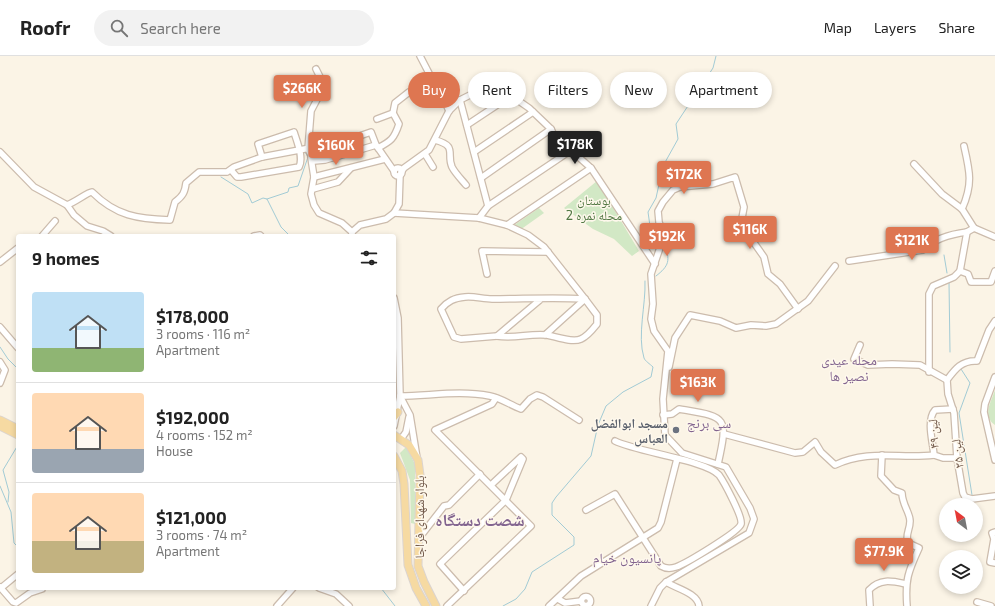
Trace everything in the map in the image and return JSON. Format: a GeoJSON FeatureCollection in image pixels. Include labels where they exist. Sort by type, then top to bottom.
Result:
{"type":"FeatureCollection","features":[{"type":"Feature","properties":{"kind":"main road"},"geometry":{"type":"LineString","coordinates":[[0,420],[16,428]]}},
{"type":"Feature","properties":{"kind":"main road"},"geometry":{"type":"LineString","coordinates":[[0,426],[16,435]]}},
{"type":"Feature","properties":{"kind":"main road","name":"بلوار شهدای فراجا"},"geometry":{"type":"LineString","coordinates":[[397,437],[409,445],[418,460],[420,475],[419,572],[436,606]]}},
{"type":"Feature","properties":{"kind":"main road","name":"بلوار شهدای فراجا"},"geometry":{"type":"LineString","coordinates":[[396,460],[402,471],[404,484],[408,565],[414,583],[426,606]]}},
{"type":"Feature","properties":{"kind":"street"},"geometry":{"type":"LineString","coordinates":[[420,56],[429,72]]}},
{"type":"Feature","properties":{"kind":"street"},"geometry":{"type":"LineString","coordinates":[[67,206],[78,201],[89,192],[92,192],[99,199],[124,215],[138,218],[170,220],[175,202],[181,198],[186,191],[186,183],[191,177],[199,172],[227,172],[234,167],[262,157],[300,150],[309,151],[371,132],[377,147],[385,159],[398,172],[399,204],[394,213],[386,219],[360,225],[352,234],[342,223],[319,214],[314,205],[311,194],[314,177],[309,151],[311,111],[323,88],[322,81],[316,69]]}},
{"type":"Feature","properties":{"kind":"street"},"geometry":{"type":"LineString","coordinates":[[309,151],[314,161],[325,160],[377,147],[390,142],[396,134],[399,124],[393,113],[395,103],[408,93]]}},
{"type":"Feature","properties":{"kind":"street"},"geometry":{"type":"LineString","coordinates":[[468,96],[460,100],[488,206]]}},
{"type":"Feature","properties":{"kind":"street"},"geometry":{"type":"LineString","coordinates":[[526,107],[551,129],[562,148],[584,160],[592,168],[655,264]]}},
{"type":"Feature","properties":{"kind":"street"},"geometry":{"type":"LineString","coordinates":[[398,172],[429,150],[453,108]]}},
{"type":"Feature","properties":{"kind":"street"},"geometry":{"type":"LineString","coordinates":[[467,125],[492,108]]}},
{"type":"Feature","properties":{"kind":"street"},"geometry":{"type":"LineString","coordinates":[[474,152],[533,112]]}},
{"type":"Feature","properties":{"kind":"street"},"geometry":{"type":"LineString","coordinates":[[377,119],[393,113]]}},
{"type":"Feature","properties":{"kind":"street"},"geometry":{"type":"LineString","coordinates":[[481,178],[551,129]]}},
{"type":"Feature","properties":{"kind":"street"},"geometry":{"type":"LineString","coordinates":[[231,170],[237,177],[241,177],[296,168],[301,164],[300,150],[294,132],[258,144],[262,157]]}},
{"type":"Feature","properties":{"kind":"street"},"geometry":{"type":"LineString","coordinates":[[435,140],[444,142],[448,146],[452,158],[451,166],[466,185]]}},
{"type":"Feature","properties":{"kind":"street"},"geometry":{"type":"LineString","coordinates":[[962,209],[967,198],[971,176],[964,146]]}},
{"type":"Feature","properties":{"kind":"street"},"geometry":{"type":"LineString","coordinates":[[479,218],[488,206],[570,151]]}},
{"type":"Feature","properties":{"kind":"street"},"geometry":{"type":"LineString","coordinates":[[0,152],[34,187],[67,206],[74,215],[87,226],[108,234]]}},
{"type":"Feature","properties":{"kind":"street"},"geometry":{"type":"LineString","coordinates":[[425,154],[433,167]]}},
{"type":"Feature","properties":{"kind":"street"},"geometry":{"type":"LineString","coordinates":[[314,177],[385,159]]}},
{"type":"Feature","properties":{"kind":"street"},"geometry":{"type":"LineString","coordinates":[[914,164],[942,194],[962,209],[974,228],[995,238]]}},
{"type":"Feature","properties":{"kind":"street"},"geometry":{"type":"LineString","coordinates":[[313,189],[338,182],[351,168]]}},
{"type":"Feature","properties":{"kind":"street"},"geometry":{"type":"LineString","coordinates":[[507,225],[592,168]]}},
{"type":"Feature","properties":{"kind":"street"},"geometry":{"type":"LineString","coordinates":[[651,606],[660,588],[666,582],[749,533],[754,519],[750,508],[726,468],[718,464],[682,453],[665,436],[663,399],[668,351],[654,330],[651,319],[653,304],[651,274],[663,242],[658,212],[663,202],[673,190],[680,187],[713,184],[735,177],[744,207],[742,218],[752,240],[764,257],[768,274],[780,284],[798,309]]}},
{"type":"Feature","properties":{"kind":"street"},"geometry":{"type":"LineString","coordinates":[[394,213],[479,218],[507,225],[528,235],[548,252],[585,298],[596,315],[597,324],[592,330],[581,339],[574,341],[545,335],[507,338],[497,336],[462,339],[454,337],[441,308],[448,300],[465,297],[490,299],[541,299],[561,297],[585,298]]}},
{"type":"Feature","properties":{"kind":"street"},"geometry":{"type":"LineString","coordinates":[[44,234],[55,221]]}},
{"type":"Feature","properties":{"kind":"street"},"geometry":{"type":"LineString","coordinates":[[849,261],[923,250],[929,244],[938,239],[967,232],[974,228]]}},
{"type":"Feature","properties":{"kind":"street"},"geometry":{"type":"LineString","coordinates":[[929,372],[929,294],[933,286],[954,277],[960,272],[967,232]]}},
{"type":"Feature","properties":{"kind":"street"},"geometry":{"type":"LineString","coordinates":[[0,262],[16,250]]}},
{"type":"Feature","properties":{"kind":"street"},"geometry":{"type":"LineString","coordinates":[[487,274],[482,251],[548,252]]}},
{"type":"Feature","properties":{"kind":"street"},"geometry":{"type":"LineString","coordinates":[[666,372],[670,366],[676,338],[690,314],[720,321],[736,328],[751,325],[766,326],[776,324],[808,301],[834,266]]}},
{"type":"Feature","properties":{"kind":"street"},"geometry":{"type":"LineString","coordinates":[[960,272],[968,274],[970,282],[991,282],[995,271]]}},
{"type":"Feature","properties":{"kind":"street"},"geometry":{"type":"LineString","coordinates":[[545,335],[585,298]]}},
{"type":"Feature","properties":{"kind":"street"},"geometry":{"type":"LineString","coordinates":[[497,336],[541,299]]}},
{"type":"Feature","properties":{"kind":"street"},"geometry":{"type":"LineString","coordinates":[[396,308],[398,318],[400,396],[396,414]]}},
{"type":"Feature","properties":{"kind":"street"},"geometry":{"type":"LineString","coordinates":[[860,345],[854,359],[868,365],[920,365],[929,372],[948,380],[957,366],[970,361],[977,361],[989,330],[995,321]]}},
{"type":"Feature","properties":{"kind":"street"},"geometry":{"type":"LineString","coordinates":[[0,328],[16,346]]}},
{"type":"Feature","properties":{"kind":"street"},"geometry":{"type":"LineString","coordinates":[[396,345],[398,350]]}},
{"type":"Feature","properties":{"kind":"street"},"geometry":{"type":"LineString","coordinates":[[0,362],[4,370],[0,382]]}},
{"type":"Feature","properties":{"kind":"street"},"geometry":{"type":"LineString","coordinates":[[995,377],[985,404],[984,412],[995,460]]}},
{"type":"Feature","properties":{"kind":"street","name":"لین ۲۵"},"geometry":{"type":"LineString","coordinates":[[948,380],[948,394],[953,409],[957,458],[963,493],[965,497],[972,499],[995,496]]}},
{"type":"Feature","properties":{"kind":"street"},"geometry":{"type":"LineString","coordinates":[[400,396],[421,396],[447,393],[489,396],[521,409],[530,399],[537,395],[543,397],[579,420]]}},
{"type":"Feature","properties":{"kind":"street"},"geometry":{"type":"LineString","coordinates":[[400,396],[410,415],[418,460]]}},
{"type":"Feature","properties":{"kind":"street"},"geometry":{"type":"LineString","coordinates":[[447,606],[531,526],[435,430],[492,404],[496,398]]}},
{"type":"Feature","properties":{"kind":"street"},"geometry":{"type":"LineString","coordinates":[[663,415],[672,414],[679,409],[711,414],[719,420],[723,425],[724,434],[718,464]]}},
{"type":"Feature","properties":{"kind":"street","name":"لین ۴۹"},"geometry":{"type":"LineString","coordinates":[[953,409],[935,410],[931,414],[934,455],[943,458],[957,458]]}},
{"type":"Feature","properties":{"kind":"street"},"geometry":{"type":"LineString","coordinates":[[397,437],[406,432],[410,415]]}},
{"type":"Feature","properties":{"kind":"street"},"geometry":{"type":"LineString","coordinates":[[724,434],[795,453],[803,452],[815,442],[821,452],[835,464],[849,459],[873,454],[898,456],[934,455]]}},
{"type":"Feature","properties":{"kind":"street"},"geometry":{"type":"LineString","coordinates":[[586,510],[615,494],[661,566],[666,569],[676,567],[706,550],[736,532],[741,525],[741,517],[719,476],[711,469],[623,446],[615,442]]}},
{"type":"Feature","properties":{"kind":"street"},"geometry":{"type":"LineString","coordinates":[[882,455],[881,476],[894,490],[902,493],[903,505],[910,520],[906,537],[908,543],[919,548],[908,572],[906,584],[907,606]]}},
{"type":"Feature","properties":{"kind":"street"},"geometry":{"type":"LineString","coordinates":[[464,591],[440,564],[506,500],[523,459],[521,457],[491,485]]}},
{"type":"Feature","properties":{"kind":"street"},"geometry":{"type":"LineString","coordinates":[[549,606],[581,576],[643,539],[658,528],[661,522],[677,460]]}},
{"type":"Feature","properties":{"kind":"street"},"geometry":{"type":"LineString","coordinates":[[419,534],[423,533],[444,506],[450,504],[480,474]]}},
{"type":"Feature","properties":{"kind":"street"},"geometry":{"type":"LineString","coordinates":[[995,532],[992,533],[994,539],[990,562],[995,563]]}},
{"type":"Feature","properties":{"kind":"street"},"geometry":{"type":"LineString","coordinates":[[16,576],[1,587],[13,602],[16,603],[30,593],[39,590]]}},
{"type":"Feature","properties":{"kind":"street"},"geometry":{"type":"LineString","coordinates":[[870,606],[869,590],[874,585],[889,580],[906,584]]}},
{"type":"Feature","properties":{"kind":"street"},"geometry":{"type":"LineString","coordinates":[[666,582],[690,594],[697,600],[700,606]]}},
{"type":"Feature","properties":{"kind":"street"},"geometry":{"type":"LineString","coordinates":[[277,606],[291,590]]}},
{"type":"Feature","properties":{"kind":"street"},"geometry":{"type":"LineString","coordinates":[[325,590],[336,594],[349,606]]}},
{"type":"Feature","properties":{"kind":"street"},"geometry":{"type":"LineString","coordinates":[[558,599],[565,603],[581,601]]}},
{"type":"Feature","properties":{"kind":"street"},"geometry":{"type":"LineString","coordinates":[[977,602],[991,606]]}},
{"type":"Feature","properties":{"kind":"green space","name":"بوستان محله نمره 2"},"geometry":{"type":"Polygon","coordinates":[[[597,181],[639,251],[632,256],[614,239],[593,229],[564,208],[597,181]]]}},
{"type":"Feature","properties":{"kind":"green space"},"geometry":{"type":"Polygon","coordinates":[[[539,208],[544,213],[520,230],[513,226],[539,208]]]}},
{"type":"Feature","properties":{"kind":"green space"},"geometry":{"type":"Polygon","coordinates":[[[995,390],[995,425],[991,421],[988,413],[995,390]]]}},
{"type":"Feature","properties":{"kind":"green space"},"geometry":{"type":"Polygon","coordinates":[[[406,447],[415,464],[415,524],[411,523],[410,480],[400,453],[406,447]]]}},
{"type":"Feature","properties":{"kind":"waterway"},"geometry":{"type":"LineString","coordinates":[[661,238],[650,226],[648,212],[656,198],[663,166],[678,139],[676,124],[713,68],[716,56]]}},
{"type":"Feature","properties":{"kind":"waterway"},"geometry":{"type":"LineString","coordinates":[[267,199],[288,192],[289,188],[298,186],[308,157],[305,152]]}},
{"type":"Feature","properties":{"kind":"waterway"},"geometry":{"type":"LineString","coordinates":[[221,177],[248,194],[252,203],[263,198],[267,199],[281,227],[288,234]]}},
{"type":"Feature","properties":{"kind":"waterway"},"geometry":{"type":"LineString","coordinates":[[656,276],[664,269],[668,262],[668,255],[664,245]]}},
{"type":"Feature","properties":{"kind":"waterway"},"geometry":{"type":"LineString","coordinates":[[944,255],[947,273]]}},
{"type":"Feature","properties":{"kind":"waterway"},"geometry":{"type":"LineString","coordinates":[[503,606],[516,599],[525,589],[532,572],[574,545],[574,537],[552,515],[552,503],[591,456],[598,425],[606,406],[623,392],[651,377],[653,367],[644,358],[641,340],[645,281]]}},
{"type":"Feature","properties":{"kind":"waterway"},"geometry":{"type":"LineString","coordinates":[[949,282],[950,352]]}},
{"type":"Feature","properties":{"kind":"waterway"},"geometry":{"type":"LineString","coordinates":[[0,347],[8,359],[16,367]]}},
{"type":"Feature","properties":{"kind":"waterway"},"geometry":{"type":"LineString","coordinates":[[961,369],[970,383],[959,413],[972,495]]}},
{"type":"Feature","properties":{"kind":"waterway"},"geometry":{"type":"LineString","coordinates":[[8,502],[9,492],[3,470],[16,448]]}},
{"type":"Feature","properties":{"kind":"waterway"},"geometry":{"type":"LineString","coordinates":[[0,486],[11,512],[14,543],[16,545]]}},
{"type":"Feature","properties":{"kind":"waterway"},"geometry":{"type":"LineString","coordinates":[[383,590],[395,606]]}},
{"type":"Feature","properties":{"kind":"place","name":"مسجد ابوالفضل العباس"},"geometry":{"type":"Point","coordinates":[676,430]}},
{"type":"Feature","properties":{"kind":"district","name":"محله عیدی نصیر ها"},"geometry":{"type":"Point","coordinates":[849,368]}},
{"type":"Feature","properties":{"kind":"district","name":"سی برنج"},"geometry":{"type":"Point","coordinates":[709,423]}},
{"type":"Feature","properties":{"kind":"district","name":"شصت دستگاه"},"geometry":{"type":"Point","coordinates":[480,520]}},
{"type":"Feature","properties":{"kind":"district","name":"پانسیون خیام"},"geometry":{"type":"Point","coordinates":[627,558]}}]}
